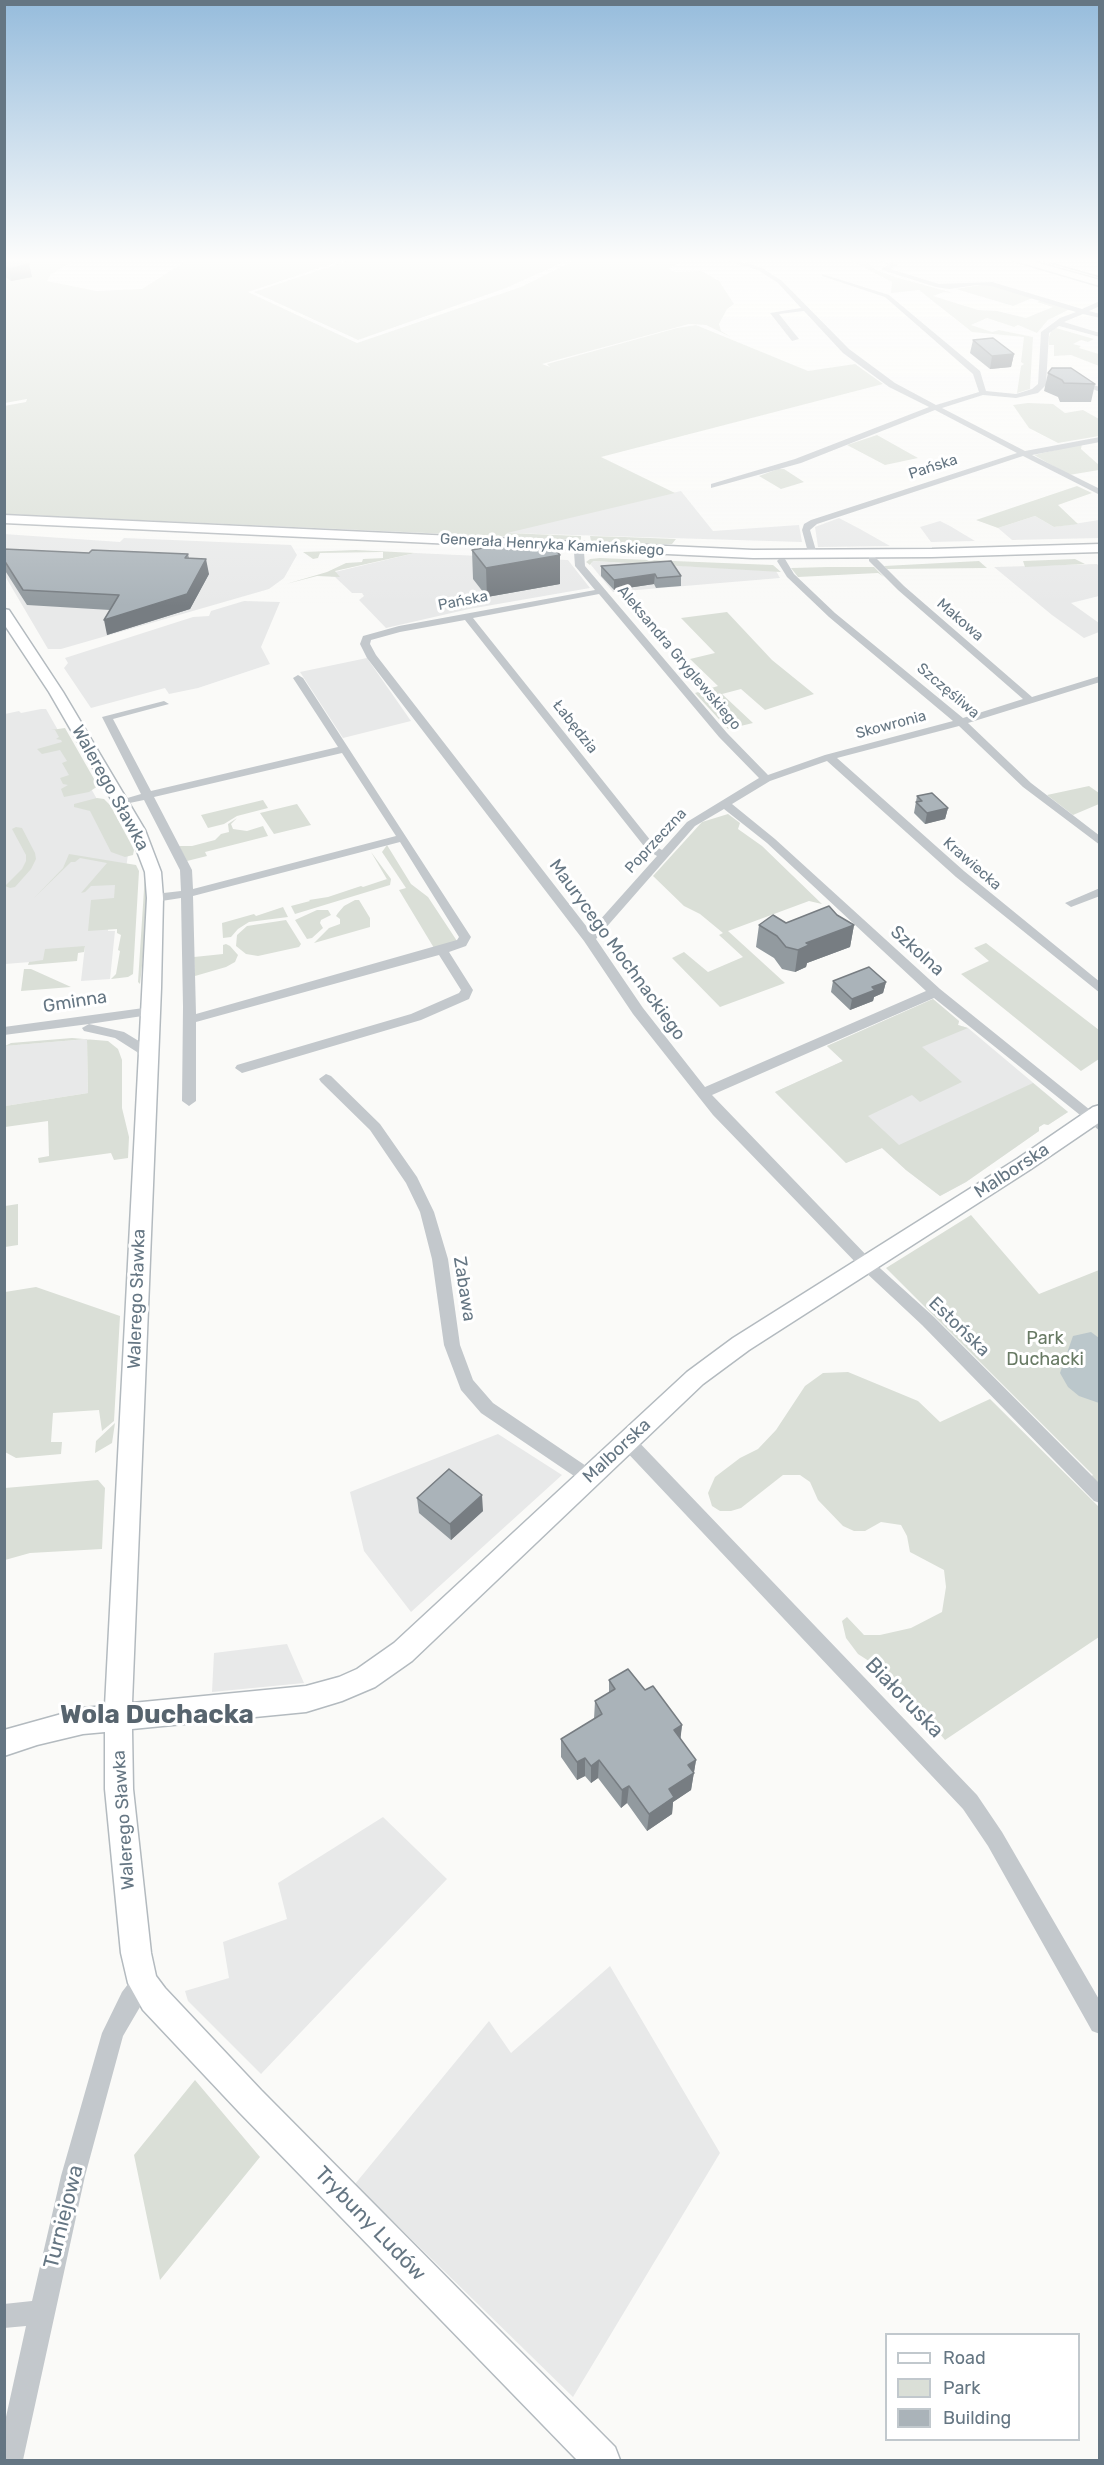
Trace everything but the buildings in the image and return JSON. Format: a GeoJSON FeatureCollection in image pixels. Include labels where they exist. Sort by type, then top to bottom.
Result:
{"type":"FeatureCollection","features":[{"type":"Feature","properties":{"kind":"main road","name":"Generała Henryka Kamieńskiego"},"geometry":{"type":"LineString","coordinates":[[4,519],[666,551],[812,554],[1100,548]]}},
{"type":"Feature","properties":{"kind":"main road","name":"Generała Henryka Kamieńskiego"},"geometry":{"type":"LineString","coordinates":[[4,526],[782,561],[1100,554]]}},
{"type":"Feature","properties":{"kind":"street"},"geometry":{"type":"LineString","coordinates":[[878,376],[933,408],[1100,493]]}},
{"type":"Feature","properties":{"kind":"street"},"geometry":{"type":"LineString","coordinates":[[978,376],[983,393]]}},
{"type":"Feature","properties":{"kind":"street"},"geometry":{"type":"LineString","coordinates":[[714,486],[798,461],[933,408],[983,393],[1016,396],[1040,388],[1041,376]]}},
{"type":"Feature","properties":{"kind":"street","name":"Pańska"},"geometry":{"type":"LineString","coordinates":[[812,554],[806,530],[807,526],[814,522],[1022,454],[1100,439]]}},
{"type":"Feature","properties":{"kind":"street","name":"Aleksandra Gryglewskiego"},"geometry":{"type":"LineString","coordinates":[[579,552],[580,566],[723,735],[766,779]]}},
{"type":"Feature","properties":{"kind":"street","name":"Makowa"},"geometry":{"type":"LineString","coordinates":[[872,560],[1030,701]]}},
{"type":"Feature","properties":{"kind":"street","name":"Szczęśliwa"},"geometry":{"type":"LineString","coordinates":[[782,561],[790,575],[832,615],[961,722],[1027,785],[1100,842]]}},
{"type":"Feature","properties":{"kind":"street","name":"Pańska"},"geometry":{"type":"LineString","coordinates":[[366,638],[388,631],[466,615],[602,591]]}},
{"type":"Feature","properties":{"kind":"street","name":"Walerego Sławka"},"geometry":{"type":"LineString","coordinates":[[4,613],[28,646],[120,802],[147,852],[153,872],[155,898],[149,1062],[118,1716],[119,1789],[136,1953],[143,1983]]}},
{"type":"Feature","properties":{"kind":"street","name":"Łabędzia"},"geometry":{"type":"LineString","coordinates":[[466,615],[651,848],[663,855]]}},
{"type":"Feature","properties":{"kind":"street","name":"Walerego Sławka"},"geometry":{"type":"LineString","coordinates":[[4,625],[28,646]]}},
{"type":"Feature","properties":{"kind":"street","name":"Maurycego Mochnackiego"},"geometry":{"type":"LineString","coordinates":[[366,638],[365,644],[370,656],[589,938],[638,1011],[718,1112],[866,1264]]}},
{"type":"Feature","properties":{"kind":"street"},"geometry":{"type":"LineString","coordinates":[[190,1018],[204,1017],[442,950],[460,944],[465,937],[298,678]]}},
{"type":"Feature","properties":{"kind":"street","name":"Skowronia"},"geometry":{"type":"LineString","coordinates":[[793,768],[961,722],[1100,679]]}},
{"type":"Feature","properties":{"kind":"street"},"geometry":{"type":"LineString","coordinates":[[164,704],[107,717],[186,870],[190,1018],[189,1101]]}},
{"type":"Feature","properties":{"kind":"street"},"geometry":{"type":"LineString","coordinates":[[120,802],[344,748]]}},
{"type":"Feature","properties":{"kind":"street","name":"Krawiecka"},"geometry":{"type":"LineString","coordinates":[[829,757],[960,874],[1100,989]]}},
{"type":"Feature","properties":{"kind":"street","name":"Poprzeczna"},"geometry":{"type":"LineString","coordinates":[[589,938],[598,931],[691,824],[766,779],[793,768]]}},
{"type":"Feature","properties":{"kind":"street","name":"Szkolna"},"geometry":{"type":"LineString","coordinates":[[724,803],[771,842],[935,992],[1096,1119]]}},
{"type":"Feature","properties":{"kind":"street"},"geometry":{"type":"LineString","coordinates":[[155,898],[187,894],[403,838]]}},
{"type":"Feature","properties":{"kind":"street"},"geometry":{"type":"LineString","coordinates":[[1071,903],[1100,891]]}},
{"type":"Feature","properties":{"kind":"street"},"geometry":{"type":"LineString","coordinates":[[242,1068],[416,1017],[464,996],[467,990],[442,950]]}},
{"type":"Feature","properties":{"kind":"street"},"geometry":{"type":"LineString","coordinates":[[703,1093],[935,992]]}},
{"type":"Feature","properties":{"kind":"street","name":"Gminna"},"geometry":{"type":"LineString","coordinates":[[4,1032],[89,1028],[150,1015]]}},
{"type":"Feature","properties":{"kind":"street","name":"Gminna"},"geometry":{"type":"LineString","coordinates":[[4,1032],[150,1015]]}},
{"type":"Feature","properties":{"kind":"street","name":"Gminna"},"geometry":{"type":"LineString","coordinates":[[89,1028],[119,1035],[135,1044],[142,1049],[149,1062]]}},
{"type":"Feature","properties":{"kind":"street","name":"Zabawa"},"geometry":{"type":"LineString","coordinates":[[326,1079],[375,1127],[405,1169],[422,1202],[436,1240],[456,1359],[467,1385],[487,1408],[589,1477]]}},
{"type":"Feature","properties":{"kind":"street","name":"Malborska"},"geometry":{"type":"LineString","coordinates":[[4,1743],[65,1724],[118,1716],[306,1699],[342,1689],[366,1678],[403,1652],[695,1378],[741,1344],[1096,1119]]}},
{"type":"Feature","properties":{"kind":"street","name":"Estońska"},"geometry":{"type":"LineString","coordinates":[[866,1264],[928,1321],[1100,1496]]}},
{"type":"Feature","properties":{"kind":"street","name":"Białoruska"},"geometry":{"type":"LineString","coordinates":[[627,1442],[970,1802],[995,1839],[1100,2023]]}},
{"type":"Feature","properties":{"kind":"street","name":"Turniejowa"},"geometry":{"type":"LineString","coordinates":[[10,2460],[73,2176],[113,2033],[130,2000],[143,1983]]}},
{"type":"Feature","properties":{"kind":"street","name":"Trybuny Ludów"},"geometry":{"type":"LineString","coordinates":[[143,1983],[154,1999],[250,2101],[602,2460]]}},
{"type":"Feature","properties":{"kind":"street"},"geometry":{"type":"LineString","coordinates":[[4,2316],[19,2313],[41,2314]]}},
{"type":"Feature","properties":{"kind":"shaded area"},"geometry":{"type":"Polygon","coordinates":[[[681,491],[713,531],[799,525],[802,542],[507,533],[508,531],[681,491]]]}},
{"type":"Feature","properties":{"kind":"shaded area"},"geometry":{"type":"Polygon","coordinates":[[[1035,516],[1054,527],[1099,520],[1099,538],[1012,540],[998,528],[1035,516]]]}},
{"type":"Feature","properties":{"kind":"shaded area"},"geometry":{"type":"Polygon","coordinates":[[[839,518],[890,546],[818,547],[815,527],[839,518]]]}},
{"type":"Feature","properties":{"kind":"shaded area"},"geometry":{"type":"Polygon","coordinates":[[[940,521],[975,541],[931,542],[920,527],[940,521]]]}},
{"type":"Feature","properties":{"kind":"shaded area"},"geometry":{"type":"Polygon","coordinates":[[[4,534],[120,542],[124,538],[291,545],[297,555],[284,578],[269,589],[61,649],[48,649],[5,576],[4,534]]]}},
{"type":"Feature","properties":{"kind":"shaded area"},"geometry":{"type":"Polygon","coordinates":[[[415,553],[568,560],[590,588],[469,609],[386,628],[359,600],[364,596],[362,593],[352,593],[335,577],[322,575],[415,553]]]}},
{"type":"Feature","properties":{"kind":"shaded area"},"geometry":{"type":"Polygon","coordinates":[[[592,561],[776,571],[780,578],[613,592],[591,565],[592,561]]]}},
{"type":"Feature","properties":{"kind":"shaded area"},"geometry":{"type":"Polygon","coordinates":[[[1097,564],[1099,566],[1099,596],[1071,603],[1099,623],[1099,632],[1084,638],[994,567],[1097,564]]]}},
{"type":"Feature","properties":{"kind":"shaded area"},"geometry":{"type":"Polygon","coordinates":[[[244,601],[280,602],[261,647],[270,664],[198,688],[169,694],[165,688],[91,708],[64,668],[68,663],[65,658],[193,617],[209,616],[211,611],[244,601]]]}},
{"type":"Feature","properties":{"kind":"shaded area"},"geometry":{"type":"Polygon","coordinates":[[[367,658],[411,721],[343,738],[300,672],[367,658]]]}},
{"type":"Feature","properties":{"kind":"shaded area"},"geometry":{"type":"Polygon","coordinates":[[[46,709],[128,854],[122,900],[110,902],[108,931],[115,931],[110,979],[81,981],[85,946],[43,961],[5,964],[5,714],[46,709]]]}},
{"type":"Feature","properties":{"kind":"shaded area"},"geometry":{"type":"Polygon","coordinates":[[[933,999],[959,1021],[958,1025],[968,1028],[1068,1112],[1048,1125],[1044,1124],[1039,1127],[1039,1131],[966,1182],[940,1196],[882,1148],[846,1163],[775,1092],[843,1061],[827,1046],[933,999]]]}},
{"type":"Feature","properties":{"kind":"shaded area"},"geometry":{"type":"Polygon","coordinates":[[[87,1039],[88,1093],[5,1106],[4,1046],[87,1039]]]}},
{"type":"Feature","properties":{"kind":"shaded area"},"geometry":{"type":"Polygon","coordinates":[[[1091,1332],[1099,1338],[1099,1403],[1079,1396],[1068,1387],[1060,1373],[1073,1336],[1091,1332]]]}},
{"type":"Feature","properties":{"kind":"shaded area"},"geometry":{"type":"Polygon","coordinates":[[[498,1434],[562,1475],[411,1612],[364,1551],[350,1492],[498,1434]]]}},
{"type":"Feature","properties":{"kind":"shaded area"},"geometry":{"type":"Polygon","coordinates":[[[287,1644],[304,1683],[212,1692],[214,1653],[287,1644]]]}},
{"type":"Feature","properties":{"kind":"shaded area"},"geometry":{"type":"Polygon","coordinates":[[[383,1817],[447,1879],[261,2074],[188,2001],[185,1991],[229,1978],[223,1942],[287,1919],[278,1883],[383,1817]]]}},
{"type":"Feature","properties":{"kind":"shaded area"},"geometry":{"type":"Polygon","coordinates":[[[610,1966],[720,2153],[573,2397],[355,2184],[489,2021],[511,2053],[610,1966]]]}},
{"type":"Feature","properties":{"kind":"green space"},"geometry":{"type":"Polygon","coordinates":[[[5,376],[872,376],[883,384],[601,457],[675,493],[507,533],[581,536],[581,540],[5,514],[4,406],[26,402],[27,399],[5,403],[5,376]]]}},
{"type":"Feature","properties":{"kind":"green space"},"geometry":{"type":"Polygon","coordinates":[[[1020,376],[1031,376],[1030,389],[1017,393],[1020,376]]]}},
{"type":"Feature","properties":{"kind":"green space"},"geometry":{"type":"Polygon","coordinates":[[[1053,404],[1065,413],[1083,410],[1099,419],[1099,436],[1058,443],[1029,428],[1013,405],[1053,404]]]}},
{"type":"Feature","properties":{"kind":"green space"},"geometry":{"type":"Polygon","coordinates":[[[877,435],[918,458],[885,465],[847,445],[877,435]]]}},
{"type":"Feature","properties":{"kind":"green space"},"geometry":{"type":"Polygon","coordinates":[[[1082,444],[1081,449],[1099,465],[1099,470],[1069,475],[1034,455],[1082,444]]]}},
{"type":"Feature","properties":{"kind":"green space"},"geometry":{"type":"Polygon","coordinates":[[[784,469],[804,482],[781,489],[759,476],[784,469]]]}},
{"type":"Feature","properties":{"kind":"green space"},"geometry":{"type":"Polygon","coordinates":[[[1077,486],[1092,493],[1058,505],[1078,524],[1054,527],[1035,516],[998,528],[976,520],[1077,486]]]}},
{"type":"Feature","properties":{"kind":"green space"},"geometry":{"type":"Polygon","coordinates":[[[590,536],[676,539],[672,544],[646,544],[591,541],[590,536]]]}},
{"type":"Feature","properties":{"kind":"green space"},"geometry":{"type":"Polygon","coordinates":[[[356,550],[415,553],[335,571],[340,577],[317,576],[286,584],[327,572],[346,563],[383,558],[383,552],[320,553],[318,558],[313,559],[303,552],[356,550]]]}},
{"type":"Feature","properties":{"kind":"green space"},"geometry":{"type":"Polygon","coordinates":[[[600,558],[773,565],[781,572],[593,561],[590,565],[586,562],[600,558]]]}},
{"type":"Feature","properties":{"kind":"green space"},"geometry":{"type":"Polygon","coordinates":[[[1075,559],[1085,564],[1025,567],[1023,561],[1075,559]]]}},
{"type":"Feature","properties":{"kind":"green space"},"geometry":{"type":"Polygon","coordinates":[[[979,561],[987,568],[887,569],[884,566],[979,561]]]}},
{"type":"Feature","properties":{"kind":"green space"},"geometry":{"type":"Polygon","coordinates":[[[874,567],[884,577],[878,573],[798,577],[791,568],[874,567]]]}},
{"type":"Feature","properties":{"kind":"green space"},"geometry":{"type":"Polygon","coordinates":[[[727,612],[772,660],[814,694],[765,710],[741,689],[722,694],[753,723],[728,729],[695,693],[718,686],[690,659],[715,653],[681,618],[727,612]]]}},
{"type":"Feature","properties":{"kind":"green space"},"geometry":{"type":"Polygon","coordinates":[[[65,728],[98,786],[89,792],[64,797],[61,789],[68,785],[63,784],[60,778],[69,775],[62,763],[67,761],[60,750],[42,754],[37,749],[62,742],[56,739],[59,737],[55,730],[51,730],[65,728]]]}},
{"type":"Feature","properties":{"kind":"green space"},"geometry":{"type":"Polygon","coordinates":[[[1089,786],[1099,793],[1099,804],[1073,815],[1047,795],[1089,786]]]}},
{"type":"Feature","properties":{"kind":"green space"},"geometry":{"type":"Polygon","coordinates":[[[97,798],[104,799],[110,805],[134,850],[133,855],[125,857],[111,852],[90,811],[74,807],[74,804],[97,798]]]}},
{"type":"Feature","properties":{"kind":"green space"},"geometry":{"type":"Polygon","coordinates":[[[263,800],[268,808],[237,816],[224,824],[208,828],[201,815],[263,800]]]}},
{"type":"Feature","properties":{"kind":"green space"},"geometry":{"type":"Polygon","coordinates":[[[297,804],[311,825],[274,834],[260,813],[297,804]]]}},
{"type":"Feature","properties":{"kind":"green space"},"geometry":{"type":"Polygon","coordinates":[[[728,814],[740,823],[738,829],[762,846],[822,904],[809,901],[728,931],[785,983],[720,1007],[672,958],[684,952],[708,972],[743,957],[719,935],[723,933],[700,914],[684,906],[653,876],[702,822],[728,814]]]}},
{"type":"Feature","properties":{"kind":"green space"},"geometry":{"type":"Polygon","coordinates":[[[237,818],[231,824],[233,829],[247,831],[263,826],[268,836],[205,852],[207,856],[187,861],[179,846],[192,846],[215,840],[221,834],[229,832],[228,824],[237,818]]]}},
{"type":"Feature","properties":{"kind":"green space"},"geometry":{"type":"Polygon","coordinates":[[[22,828],[36,859],[31,869],[15,887],[10,888],[5,886],[22,869],[26,861],[26,855],[12,829],[22,828]]]}},
{"type":"Feature","properties":{"kind":"green space"},"geometry":{"type":"Polygon","coordinates":[[[387,845],[411,884],[428,897],[457,941],[434,948],[399,890],[406,888],[382,852],[387,845]]]}},
{"type":"Feature","properties":{"kind":"green space"},"geometry":{"type":"Polygon","coordinates":[[[371,852],[391,879],[390,885],[295,914],[291,906],[387,879],[371,852]]]}},
{"type":"Feature","properties":{"kind":"green space"},"geometry":{"type":"Polygon","coordinates":[[[69,854],[136,865],[139,871],[133,974],[128,977],[111,979],[116,974],[120,951],[118,950],[121,935],[117,933],[117,929],[88,931],[91,900],[114,898],[115,885],[91,886],[81,893],[107,863],[80,858],[71,862],[34,898],[63,868],[69,854]]]}},
{"type":"Feature","properties":{"kind":"green space"},"geometry":{"type":"Polygon","coordinates":[[[145,874],[146,929],[140,984],[138,982],[145,874]]]}},
{"type":"Feature","properties":{"kind":"green space"},"geometry":{"type":"Polygon","coordinates":[[[359,900],[370,918],[370,927],[314,943],[329,928],[340,924],[340,919],[336,916],[344,906],[359,900]]]}},
{"type":"Feature","properties":{"kind":"green space"},"geometry":{"type":"Polygon","coordinates":[[[283,907],[288,917],[249,922],[231,937],[223,938],[222,923],[254,914],[256,916],[283,907]]]}},
{"type":"Feature","properties":{"kind":"green space"},"geometry":{"type":"Polygon","coordinates":[[[317,910],[328,910],[331,915],[321,920],[323,928],[312,938],[307,939],[295,920],[317,910]]]}},
{"type":"Feature","properties":{"kind":"green space"},"geometry":{"type":"Polygon","coordinates":[[[286,920],[301,944],[299,947],[258,956],[246,954],[236,946],[237,935],[247,926],[286,920]]]}},
{"type":"Feature","properties":{"kind":"green space"},"geometry":{"type":"Polygon","coordinates":[[[986,943],[1099,1030],[1099,1059],[1081,1071],[961,974],[989,961],[974,948],[986,943]]]}},
{"type":"Feature","properties":{"kind":"green space"},"geometry":{"type":"Polygon","coordinates":[[[226,944],[238,955],[235,962],[195,976],[194,957],[223,954],[223,945],[226,944]]]}},
{"type":"Feature","properties":{"kind":"green space"},"geometry":{"type":"Polygon","coordinates":[[[85,946],[84,952],[78,953],[77,961],[28,965],[29,962],[43,960],[45,949],[85,946]]]}},
{"type":"Feature","properties":{"kind":"green space"},"geometry":{"type":"Polygon","coordinates":[[[24,969],[31,969],[71,987],[21,991],[24,969]]]}},
{"type":"Feature","properties":{"kind":"green space"},"geometry":{"type":"Polygon","coordinates":[[[933,999],[959,1021],[958,1025],[968,1028],[922,1047],[962,1082],[920,1102],[912,1095],[868,1116],[899,1145],[1033,1083],[1068,1112],[1048,1125],[1044,1124],[1039,1127],[1039,1131],[966,1182],[940,1196],[882,1148],[846,1163],[775,1092],[843,1061],[827,1046],[933,999]]]}},
{"type":"Feature","properties":{"kind":"green space"},"geometry":{"type":"Polygon","coordinates":[[[86,1039],[5,1046],[11,1043],[86,1039]]]}},
{"type":"Feature","properties":{"kind":"green space"},"geometry":{"type":"Polygon","coordinates":[[[87,1039],[108,1041],[118,1049],[122,1060],[122,1108],[129,1137],[128,1158],[114,1160],[111,1153],[39,1163],[38,1158],[49,1156],[48,1121],[5,1127],[5,1106],[88,1093],[87,1039]]]}},
{"type":"Feature","properties":{"kind":"green space"},"geometry":{"type":"Polygon","coordinates":[[[18,1204],[18,1245],[5,1247],[5,1206],[18,1204]]]}},
{"type":"Feature","properties":{"kind":"green space","name":"Park Duchacki"},"geometry":{"type":"Polygon","coordinates":[[[971,1215],[1039,1294],[1099,1270],[1099,1489],[1088,1479],[1093,1475],[886,1268],[971,1215]]]}},
{"type":"Feature","properties":{"kind":"green space"},"geometry":{"type":"Polygon","coordinates":[[[36,1287],[120,1316],[114,1421],[102,1431],[99,1410],[53,1413],[51,1442],[62,1442],[61,1454],[16,1458],[5,1452],[5,1292],[36,1287]]]}},
{"type":"Feature","properties":{"kind":"green space"},"geometry":{"type":"Polygon","coordinates":[[[848,1372],[918,1401],[940,1422],[990,1399],[1099,1507],[1099,1637],[945,1740],[920,1710],[897,1695],[884,1683],[875,1665],[858,1654],[846,1638],[842,1621],[847,1617],[864,1635],[880,1635],[911,1628],[942,1612],[946,1587],[944,1570],[910,1552],[907,1536],[901,1525],[881,1522],[865,1531],[854,1531],[843,1526],[818,1500],[810,1482],[800,1475],[783,1475],[741,1508],[731,1511],[720,1511],[712,1506],[708,1493],[715,1477],[740,1458],[758,1449],[776,1430],[805,1386],[823,1373],[848,1372]]]}},
{"type":"Feature","properties":{"kind":"green space"},"geometry":{"type":"Polygon","coordinates":[[[115,1423],[112,1443],[95,1453],[96,1441],[115,1423]]]}},
{"type":"Feature","properties":{"kind":"green space"},"geometry":{"type":"Polygon","coordinates":[[[98,1480],[105,1488],[102,1549],[30,1553],[5,1560],[5,1488],[98,1480]]]}},
{"type":"Feature","properties":{"kind":"green space"},"geometry":{"type":"Polygon","coordinates":[[[195,2080],[260,2157],[160,2280],[134,2155],[195,2080]]]}},
{"type":"Feature","properties":{"kind":"district","name":"Wola Duchacka"},"geometry":{"type":"Point","coordinates":[157,1715]}}]}
